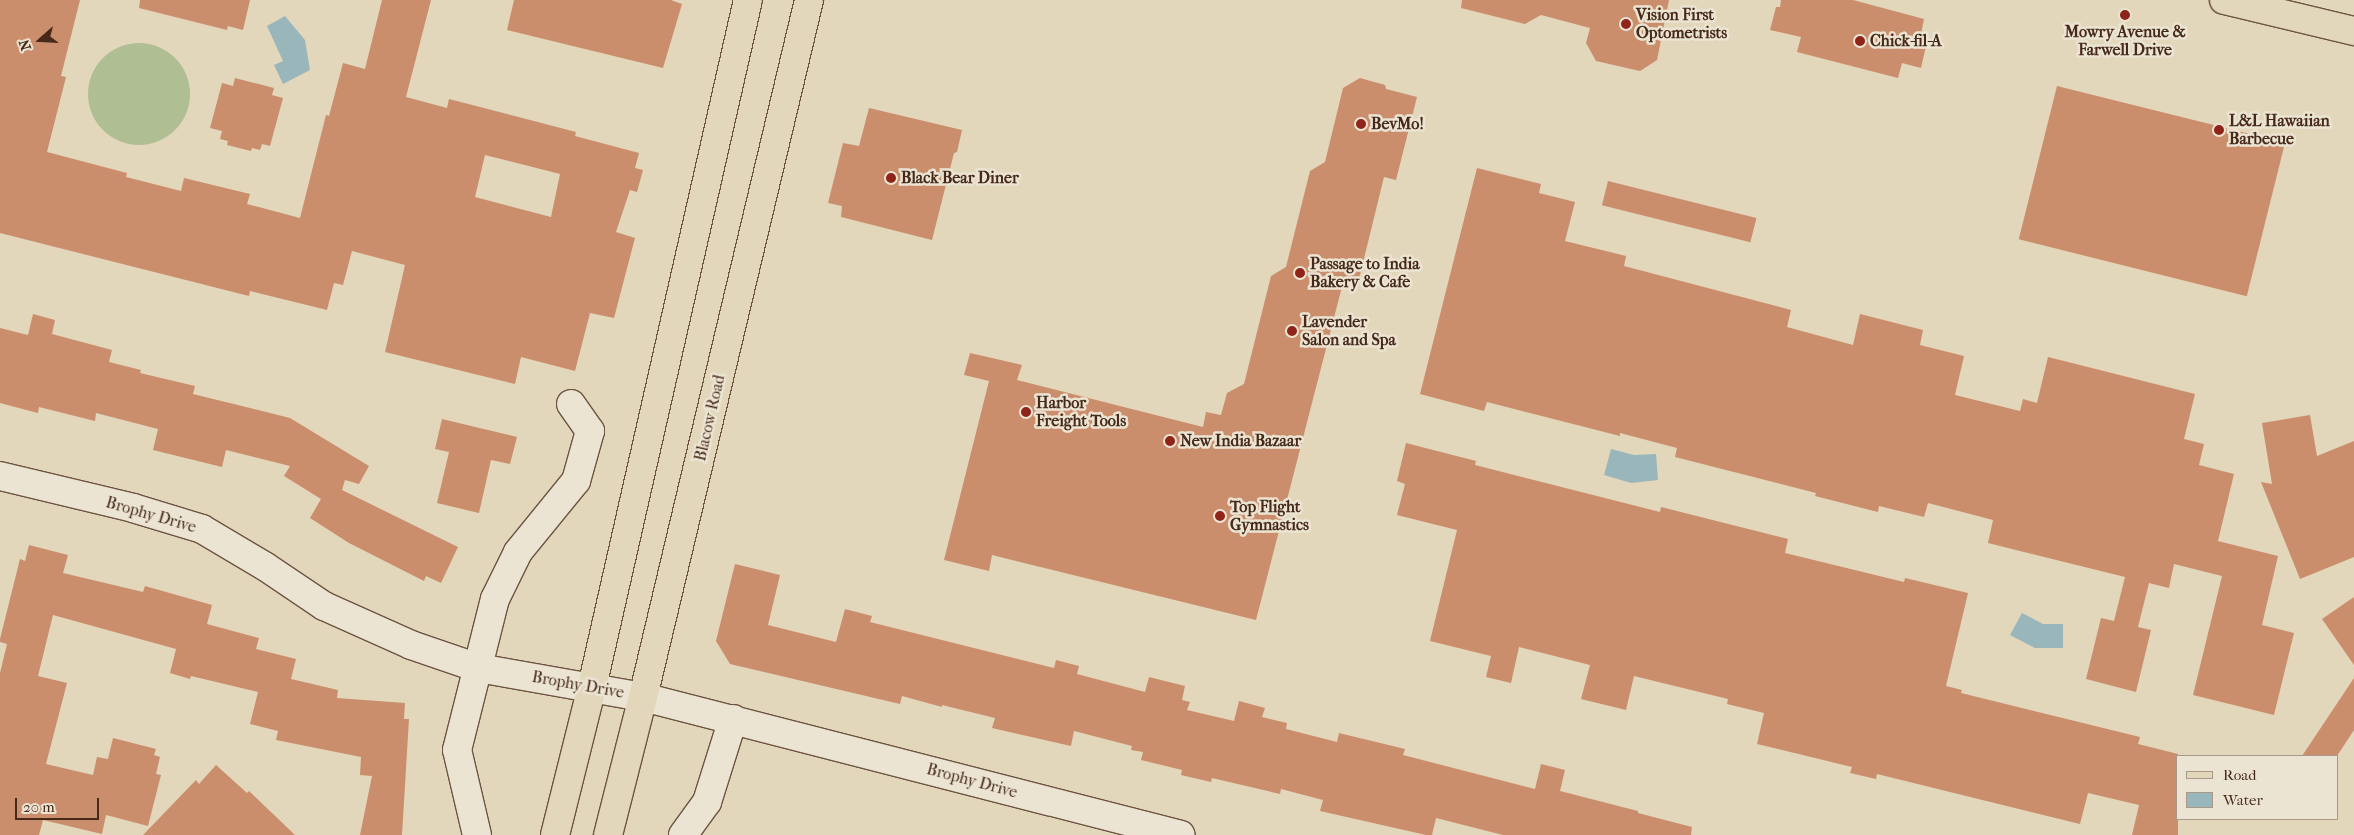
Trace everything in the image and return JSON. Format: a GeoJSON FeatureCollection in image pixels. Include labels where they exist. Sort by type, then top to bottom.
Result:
{"type":"FeatureCollection","features":[{"type":"Feature","properties":{"kind":"main road"},"geometry":{"type":"LineString","coordinates":[[556,835],[592,687],[748,0]]}},
{"type":"Feature","properties":{"kind":"main road","name":"Blacow Road"},"geometry":{"type":"LineString","coordinates":[[608,835],[643,697],[809,0]]}},
{"type":"Feature","properties":{"kind":"main road"},"geometry":{"type":"LineString","coordinates":[[2224,0],[2354,31]]}},
{"type":"Feature","properties":{"kind":"main road"},"geometry":{"type":"LineString","coordinates":[[2327,25],[2354,46]]}},
{"type":"Feature","properties":{"kind":"street"},"geometry":{"type":"LineString","coordinates":[[477,835],[457,750],[495,599],[518,552],[576,481],[590,431],[571,404]]}},
{"type":"Feature","properties":{"kind":"street","name":"Brophy Drive"},"geometry":{"type":"LineString","coordinates":[[0,476],[134,508],[202,529],[266,567],[324,606],[411,645],[478,668],[643,697],[1181,835]]}},
{"type":"Feature","properties":{"kind":"street"},"geometry":{"type":"LineString","coordinates":[[683,835],[707,802],[733,719]]}},
{"type":"Feature","properties":{"kind":"green space"},"geometry":{"type":"Polygon","coordinates":[[[139,43],[159,47],[175,58],[186,74],[190,94],[186,114],[175,130],[159,141],[139,145],[119,141],[103,130],[92,114],[88,94],[92,74],[103,58],[119,47],[139,43]]]}},
{"type":"Feature","properties":{"kind":"water"},"geometry":{"type":"Polygon","coordinates":[[[285,16],[305,40],[310,70],[283,84],[274,65],[283,61],[267,26],[285,16]]]}},
{"type":"Feature","properties":{"kind":"water"},"geometry":{"type":"Polygon","coordinates":[[[1611,449],[1634,455],[1656,454],[1658,480],[1631,483],[1604,475],[1611,449]]]}},
{"type":"Feature","properties":{"kind":"water"},"geometry":{"type":"Polygon","coordinates":[[[2022,613],[2043,624],[2063,624],[2063,648],[2035,648],[2010,635],[2022,613]]]}},
{"type":"Feature","properties":{"kind":"building"},"geometry":{"type":"Polygon","coordinates":[[[0,0],[80,0],[61,76],[66,77],[47,152],[127,173],[126,177],[181,191],[184,178],[250,194],[247,204],[300,218],[326,115],[329,116],[343,63],[365,69],[382,0],[431,0],[406,97],[447,108],[449,99],[576,132],[575,136],[639,153],[635,168],[643,170],[637,192],[630,190],[616,232],[635,238],[614,318],[590,313],[575,371],[521,357],[515,384],[385,352],[405,265],[352,251],[343,285],[334,283],[327,310],[250,291],[249,296],[0,233],[0,0]],[[485,155],[475,197],[551,217],[560,174],[485,155]]]}},
{"type":"Feature","properties":{"kind":"building"},"geometry":{"type":"Polygon","coordinates":[[[140,0],[250,0],[243,30],[228,26],[227,30],[139,8],[140,0]]]}},
{"type":"Feature","properties":{"kind":"building"},"geometry":{"type":"Polygon","coordinates":[[[514,0],[671,0],[682,4],[663,68],[507,30],[514,0]]]}},
{"type":"Feature","properties":{"kind":"building"},"geometry":{"type":"Polygon","coordinates":[[[1462,0],[1669,0],[1657,60],[1640,71],[1596,61],[1586,43],[1590,28],[1541,15],[1525,24],[1461,8],[1462,0]]]}},
{"type":"Feature","properties":{"kind":"building","name":"Chick-fil-A"},"geometry":{"type":"Polygon","coordinates":[[[1781,0],[1853,0],[1924,19],[1919,44],[1926,46],[1921,68],[1902,63],[1898,78],[1797,52],[1801,37],[1770,30],[1776,7],[1780,7],[1781,0]]]}},
{"type":"Feature","properties":{"kind":"building"},"geometry":{"type":"Polygon","coordinates":[[[235,78],[274,88],[272,95],[283,98],[270,146],[262,144],[260,150],[252,148],[251,151],[227,145],[228,141],[220,139],[222,131],[210,128],[222,83],[233,86],[235,78]]]}},
{"type":"Feature","properties":{"kind":"building"},"geometry":{"type":"Polygon","coordinates":[[[1360,78],[1385,85],[1386,89],[1417,97],[1396,180],[1384,177],[1358,283],[1344,279],[1256,620],[992,555],[989,571],[944,560],[989,381],[964,375],[970,353],[1022,365],[1017,380],[1203,427],[1206,412],[1221,415],[1227,393],[1244,384],[1271,276],[1286,267],[1310,171],[1325,162],[1343,88],[1360,78]]]}},
{"type":"Feature","properties":{"kind":"building"},"geometry":{"type":"Polygon","coordinates":[[[2057,86],[2285,143],[2247,296],[2019,239],[2057,86]]]}},
{"type":"Feature","properties":{"kind":"building","name":"Black Bear Diner"},"geometry":{"type":"Polygon","coordinates":[[[869,108],[962,130],[957,152],[954,153],[932,240],[841,217],[842,206],[828,203],[843,143],[859,146],[869,108]]]}},
{"type":"Feature","properties":{"kind":"building"},"geometry":{"type":"Polygon","coordinates":[[[1477,168],[1541,184],[1539,193],[1575,202],[1565,241],[1626,256],[1624,266],[1791,310],[1787,327],[1853,345],[1860,314],[1923,330],[1920,345],[1964,356],[1955,395],[2020,411],[2023,399],[2037,403],[2048,357],[2195,394],[2184,439],[2204,444],[2199,465],[2234,474],[2218,541],[2278,556],[2262,625],[2294,633],[2274,715],[2193,695],[2222,576],[2174,564],[2169,588],[2149,583],[2138,627],[2151,630],[2136,692],[2086,679],[2101,618],[2114,621],[2125,577],[1988,543],[1993,520],[1928,503],[1924,517],[1879,506],[1878,512],[1815,496],[1816,493],[1675,457],[1677,448],[1620,433],[1620,436],[1487,402],[1484,411],[1420,394],[1477,168]]]}},
{"type":"Feature","properties":{"kind":"building"},"geometry":{"type":"Polygon","coordinates":[[[1608,181],[1756,218],[1750,242],[1602,205],[1608,181]]]}},
{"type":"Feature","properties":{"kind":"building"},"geometry":{"type":"Polygon","coordinates":[[[33,314],[55,320],[52,334],[112,350],[109,362],[141,370],[140,373],[195,386],[193,394],[290,418],[369,466],[359,484],[345,480],[342,490],[458,547],[441,583],[426,576],[424,581],[349,543],[310,518],[321,499],[284,476],[290,466],[226,450],[222,467],[153,450],[158,429],[96,413],[95,421],[39,407],[38,413],[0,403],[0,328],[28,335],[33,314]]]}},
{"type":"Feature","properties":{"kind":"building"},"geometry":{"type":"Polygon","coordinates":[[[2310,415],[2317,456],[2354,441],[2354,557],[2300,579],[2261,482],[2272,484],[2262,423],[2310,415]]]}},
{"type":"Feature","properties":{"kind":"building"},"geometry":{"type":"Polygon","coordinates":[[[442,419],[517,437],[510,464],[491,460],[479,513],[437,503],[449,452],[435,449],[442,419]]]}},
{"type":"Feature","properties":{"kind":"building"},"geometry":{"type":"Polygon","coordinates":[[[1406,443],[1476,461],[1475,465],[1660,512],[1661,507],[1788,539],[1785,553],[1904,582],[1905,578],[1968,593],[1946,686],[1962,690],[1961,693],[2140,737],[2138,744],[2178,754],[2176,755],[2176,820],[2178,820],[2178,835],[2132,835],[2139,805],[2088,793],[2080,824],[1877,774],[1876,779],[1850,773],[1852,767],[1757,744],[1764,713],[1727,704],[1728,699],[1634,676],[1626,710],[1581,699],[1590,665],[1519,647],[1511,683],[1486,677],[1491,656],[1430,641],[1457,530],[1397,515],[1405,484],[1397,481],[1406,443]]]}},
{"type":"Feature","properties":{"kind":"building"},"geometry":{"type":"Polygon","coordinates":[[[29,545],[68,555],[63,573],[143,592],[145,586],[212,605],[207,624],[259,638],[256,649],[296,659],[291,679],[338,690],[337,698],[405,703],[404,719],[409,719],[402,835],[360,835],[372,776],[360,775],[361,757],[276,740],[278,731],[250,724],[258,692],[191,676],[190,679],[170,673],[176,649],[53,615],[38,676],[67,683],[46,764],[93,775],[97,757],[108,759],[113,738],[156,749],[154,755],[160,757],[156,774],[161,775],[148,826],[106,815],[102,834],[43,820],[39,835],[0,835],[0,673],[7,644],[0,642],[0,639],[20,559],[25,561],[29,545]]]}},
{"type":"Feature","properties":{"kind":"building"},"geometry":{"type":"Polygon","coordinates":[[[735,564],[780,575],[768,625],[836,642],[845,609],[872,616],[870,622],[1054,668],[1056,660],[1079,666],[1077,674],[1145,692],[1149,677],[1185,686],[1182,700],[1190,702],[1187,710],[1234,721],[1239,701],[1265,708],[1262,717],[1287,723],[1286,729],[1337,742],[1339,733],[1405,749],[1403,755],[1535,789],[1541,764],[1565,770],[1560,791],[1692,827],[1691,835],[1503,835],[1436,818],[1432,835],[1426,835],[1320,811],[1323,800],[1281,789],[1280,794],[1212,778],[1211,782],[1181,775],[1182,770],[1141,760],[1143,752],[1131,750],[1132,746],[1074,731],[1071,746],[992,728],[995,718],[942,705],[942,707],[902,696],[900,704],[730,664],[716,641],[735,564]]]}},
{"type":"Feature","properties":{"kind":"building"},"geometry":{"type":"Polygon","coordinates":[[[2354,597],[2354,665],[2322,619],[2354,597]]]}},
{"type":"Feature","properties":{"kind":"building"},"geometry":{"type":"Polygon","coordinates":[[[2354,678],[2354,730],[2338,755],[2303,755],[2354,678]]]}},
{"type":"Feature","properties":{"kind":"building"},"geometry":{"type":"Polygon","coordinates":[[[216,765],[247,793],[249,791],[295,835],[143,835],[196,780],[199,784],[216,765]]]}},
{"type":"Feature","properties":{"kind":"place","name":"Mowry Avenue & Farwell Drive"},"geometry":{"type":"Point","coordinates":[2125,15]}},
{"type":"Feature","properties":{"kind":"place","name":"Vision First Optometrists"},"geometry":{"type":"Point","coordinates":[1626,24]}},
{"type":"Feature","properties":{"kind":"place","name":"Chick-fil-A"},"geometry":{"type":"Point","coordinates":[1860,41]}},
{"type":"Feature","properties":{"kind":"place","name":"BevMo!"},"geometry":{"type":"Point","coordinates":[1361,124]}},
{"type":"Feature","properties":{"kind":"place","name":"L&L Hawaiian Barbecue"},"geometry":{"type":"Point","coordinates":[2219,130]}},
{"type":"Feature","properties":{"kind":"place","name":"Black Bear Diner"},"geometry":{"type":"Point","coordinates":[891,178]}},
{"type":"Feature","properties":{"kind":"place","name":"Passage to India Bakery & Cafe"},"geometry":{"type":"Point","coordinates":[1300,273]}},
{"type":"Feature","properties":{"kind":"place","name":"Lavender Salon and Spa"},"geometry":{"type":"Point","coordinates":[1292,331]}},
{"type":"Feature","properties":{"kind":"place","name":"Harbor Freight Tools"},"geometry":{"type":"Point","coordinates":[1026,412]}},
{"type":"Feature","properties":{"kind":"place","name":"New India Bazaar"},"geometry":{"type":"Point","coordinates":[1170,441]}},
{"type":"Feature","properties":{"kind":"place","name":"Top Flight Gymnastics"},"geometry":{"type":"Point","coordinates":[1220,516]}}]}
